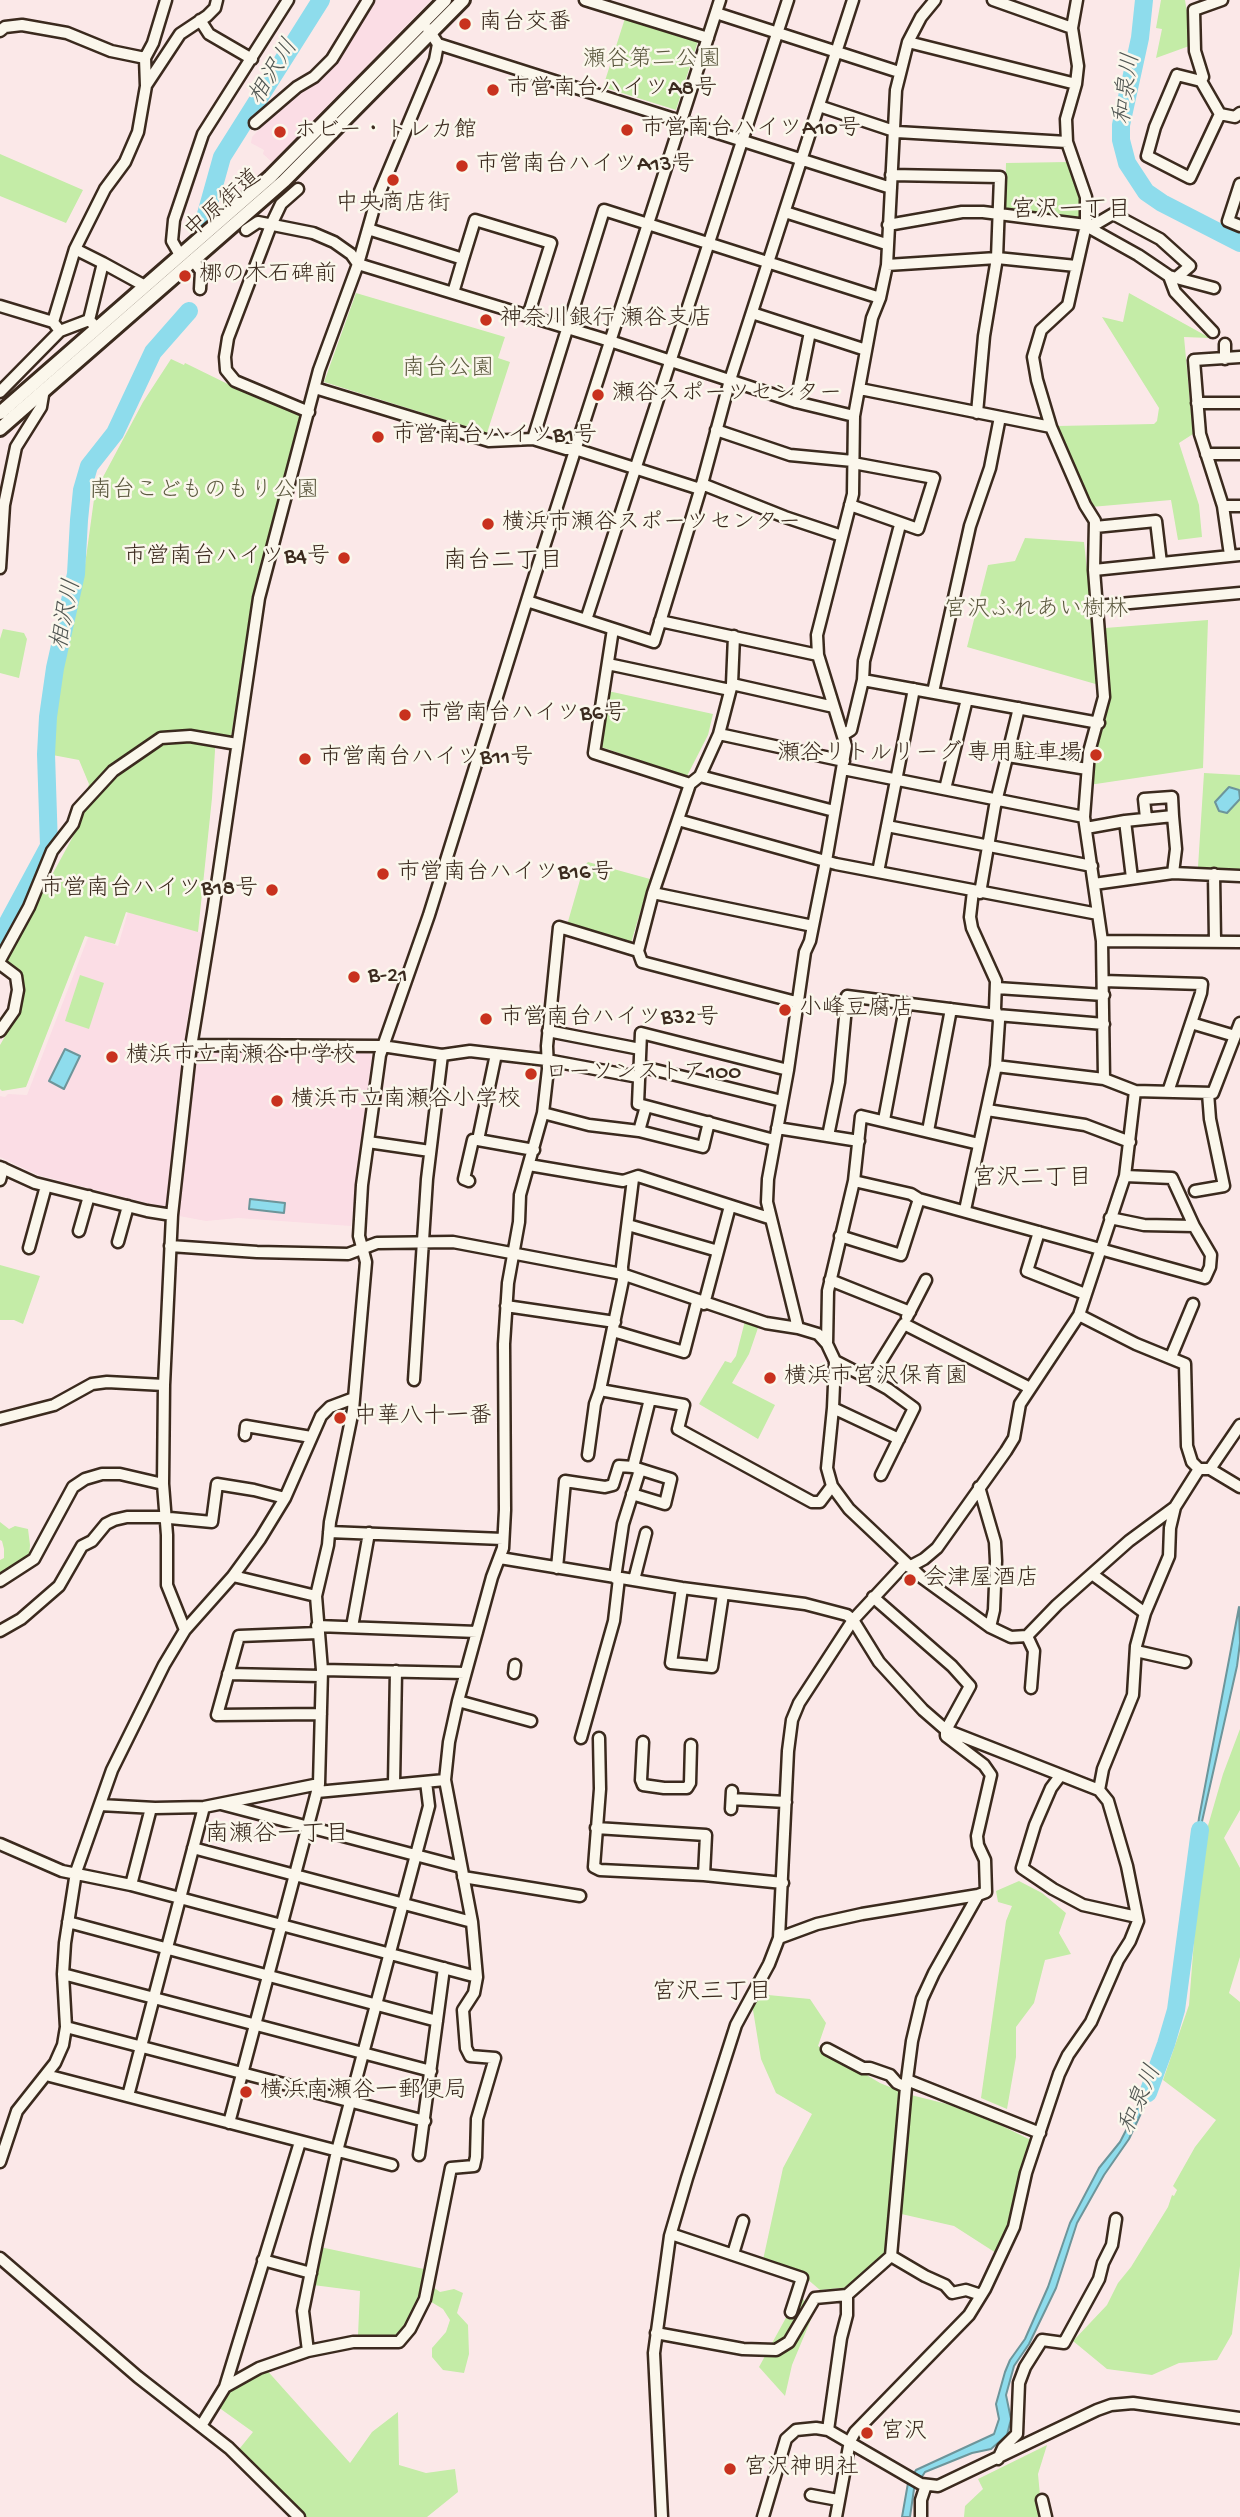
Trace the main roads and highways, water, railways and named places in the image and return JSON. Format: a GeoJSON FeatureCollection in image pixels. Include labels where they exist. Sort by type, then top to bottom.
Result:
{"type":"FeatureCollection","features":[{"type":"Feature","properties":{"kind":"main road","name":"中原街道"},"geometry":{"type":"LineString","coordinates":[[0,413],[41,385],[187,258],[284,181],[427,27],[445,0]]}},
{"type":"Feature","properties":{"kind":"main road","name":"中原街道"},"geometry":{"type":"LineString","coordinates":[[427,27],[463,0]]}},
{"type":"Feature","properties":{"kind":"main road","name":"中原街道"},"geometry":{"type":"LineString","coordinates":[[0,429],[93,324],[187,258]]}},
{"type":"Feature","properties":{"kind":"water"},"geometry":{"type":"Polygon","coordinates":[[[1229,787],[1239,790],[1240,799],[1227,813],[1219,811],[1215,802],[1229,787]]]}},
{"type":"Feature","properties":{"kind":"water"},"geometry":{"type":"Polygon","coordinates":[[[65,1049],[80,1056],[64,1089],[49,1081],[65,1049]]]}},
{"type":"Feature","properties":{"kind":"water"},"geometry":{"type":"Polygon","coordinates":[[[250,1199],[285,1203],[284,1213],[249,1209],[250,1199]]]}},
{"type":"Feature","properties":{"kind":"water"},"geometry":{"type":"Polygon","coordinates":[[[1239,1607],[1240,1643],[1237,1666],[1194,1857],[1199,1818],[1239,1607]]]}},
{"type":"Feature","properties":{"kind":"water"},"geometry":{"type":"Polygon","coordinates":[[[1157,2070],[1150,2094],[1129,2139],[1104,2175],[1077,2223],[1056,2288],[1029,2344],[1014,2366],[1006,2395],[1011,2419],[1007,2435],[991,2449],[972,2453],[925,2472],[914,2489],[910,2517],[902,2517],[908,2483],[916,2470],[994,2434],[999,2419],[996,2404],[1005,2372],[1025,2339],[1048,2287],[1070,2223],[1099,2168],[1120,2142],[1157,2070]]]}},
{"type":"Feature","properties":{"kind":"waterway","name":"相沢川"},"geometry":{"type":"LineString","coordinates":[[203,225],[222,157],[321,0]]}},
{"type":"Feature","properties":{"kind":"waterway","name":"和泉川"},"geometry":{"type":"LineString","coordinates":[[1144,0],[1140,38],[1121,125],[1121,140],[1127,163],[1146,192],[1240,243]]}},
{"type":"Feature","properties":{"kind":"waterway","name":"相沢川"},"geometry":{"type":"LineString","coordinates":[[0,937],[49,846],[46,754],[48,717],[55,668],[76,574],[82,490],[89,466],[115,433],[153,352],[189,311]]}},
{"type":"Feature","properties":{"kind":"waterway","name":"和泉川"},"geometry":{"type":"LineString","coordinates":[[1148,2093],[1176,2010],[1200,1830]]}},
{"type":"Feature","properties":{"kind":"place","name":"南台交番"},"geometry":{"type":"Point","coordinates":[465,24]}},
{"type":"Feature","properties":{"kind":"place","name":"市営南台ハイツA8号"},"geometry":{"type":"Point","coordinates":[493,90]}},
{"type":"Feature","properties":{"kind":"place","name":"市営南台ハイツA10号"},"geometry":{"type":"Point","coordinates":[627,130]}},
{"type":"Feature","properties":{"kind":"place","name":"ホビー・トレカ館"},"geometry":{"type":"Point","coordinates":[280,132]}},
{"type":"Feature","properties":{"kind":"place","name":"市営南台ハイツA13号"},"geometry":{"type":"Point","coordinates":[462,166]}},
{"type":"Feature","properties":{"kind":"place","name":"中央商店街"},"geometry":{"type":"Point","coordinates":[393,180]}},
{"type":"Feature","properties":{"kind":"place","name":"梛の木石碑前"},"geometry":{"type":"Point","coordinates":[185,276]}},
{"type":"Feature","properties":{"kind":"place","name":"神奈川銀行 瀬谷支店"},"geometry":{"type":"Point","coordinates":[486,320]}},
{"type":"Feature","properties":{"kind":"place","name":"瀬谷スポーツセンター"},"geometry":{"type":"Point","coordinates":[598,395]}},
{"type":"Feature","properties":{"kind":"place","name":"市営南台ハイツB1号"},"geometry":{"type":"Point","coordinates":[378,437]}},
{"type":"Feature","properties":{"kind":"place","name":"横浜市瀬谷スポーツセンター"},"geometry":{"type":"Point","coordinates":[488,524]}},
{"type":"Feature","properties":{"kind":"place","name":"市営南台ハイツB4号"},"geometry":{"type":"Point","coordinates":[344,558]}},
{"type":"Feature","properties":{"kind":"place","name":"市営南台ハイツB6号"},"geometry":{"type":"Point","coordinates":[405,715]}},
{"type":"Feature","properties":{"kind":"place","name":"瀬谷リトルリーグ 専用駐車場"},"geometry":{"type":"Point","coordinates":[1096,755]}},
{"type":"Feature","properties":{"kind":"place","name":"市営南台ハイツB11号"},"geometry":{"type":"Point","coordinates":[305,759]}},
{"type":"Feature","properties":{"kind":"place","name":"市営南台ハイツB16号"},"geometry":{"type":"Point","coordinates":[383,874]}},
{"type":"Feature","properties":{"kind":"place","name":"市営南台ハイツB18号"},"geometry":{"type":"Point","coordinates":[272,890]}},
{"type":"Feature","properties":{"kind":"place","name":"B-21"},"geometry":{"type":"Point","coordinates":[354,977]}},
{"type":"Feature","properties":{"kind":"place","name":"小峰豆腐店"},"geometry":{"type":"Point","coordinates":[785,1010]}},
{"type":"Feature","properties":{"kind":"place","name":"市営南台ハイツB32号"},"geometry":{"type":"Point","coordinates":[486,1019]}},
{"type":"Feature","properties":{"kind":"place","name":"横浜市立南瀬谷中学校"},"geometry":{"type":"Point","coordinates":[112,1057]}},
{"type":"Feature","properties":{"kind":"place","name":"ローソンストア100"},"geometry":{"type":"Point","coordinates":[531,1074]}},
{"type":"Feature","properties":{"kind":"place","name":"横浜市立南瀬谷小学校"},"geometry":{"type":"Point","coordinates":[277,1101]}},
{"type":"Feature","properties":{"kind":"place","name":"横浜市宮沢保育園"},"geometry":{"type":"Point","coordinates":[770,1378]}},
{"type":"Feature","properties":{"kind":"place","name":"中華八十一番"},"geometry":{"type":"Point","coordinates":[340,1418]}},
{"type":"Feature","properties":{"kind":"place","name":"会津屋酒店"},"geometry":{"type":"Point","coordinates":[910,1580]}},
{"type":"Feature","properties":{"kind":"place","name":"横浜南瀬谷一郵便局"},"geometry":{"type":"Point","coordinates":[246,2092]}},
{"type":"Feature","properties":{"kind":"place","name":"宮沢"},"geometry":{"type":"Point","coordinates":[867,2433]}},
{"type":"Feature","properties":{"kind":"place","name":"宮沢神明社"},"geometry":{"type":"Point","coordinates":[730,2469]}},
{"type":"Feature","properties":{"kind":"district","name":"宮沢一丁目"},"geometry":{"type":"Point","coordinates":[1071,212]}},
{"type":"Feature","properties":{"kind":"district","name":"南台二丁目"},"geometry":{"type":"Point","coordinates":[503,563]}},
{"type":"Feature","properties":{"kind":"district","name":"宮沢二丁目"},"geometry":{"type":"Point","coordinates":[1032,1180]}},
{"type":"Feature","properties":{"kind":"district","name":"南瀬谷一丁目"},"geometry":{"type":"Point","coordinates":[277,1836]}},
{"type":"Feature","properties":{"kind":"district","name":"宮沢三丁目"},"geometry":{"type":"Point","coordinates":[712,1994]}},
{"type":"Feature","properties":{"kind":"park label","name":"瀬谷第二公園"},"geometry":{"type":"Point","coordinates":[652,61]}},
{"type":"Feature","properties":{"kind":"park label","name":"南台公園"},"geometry":{"type":"Point","coordinates":[448,370]}},
{"type":"Feature","properties":{"kind":"park label","name":"南台こどものもり公園"},"geometry":{"type":"Point","coordinates":[204,492]}},
{"type":"Feature","properties":{"kind":"park label","name":"宮沢ふれあい樹林"},"geometry":{"type":"Point","coordinates":[1036,611]}}]}
